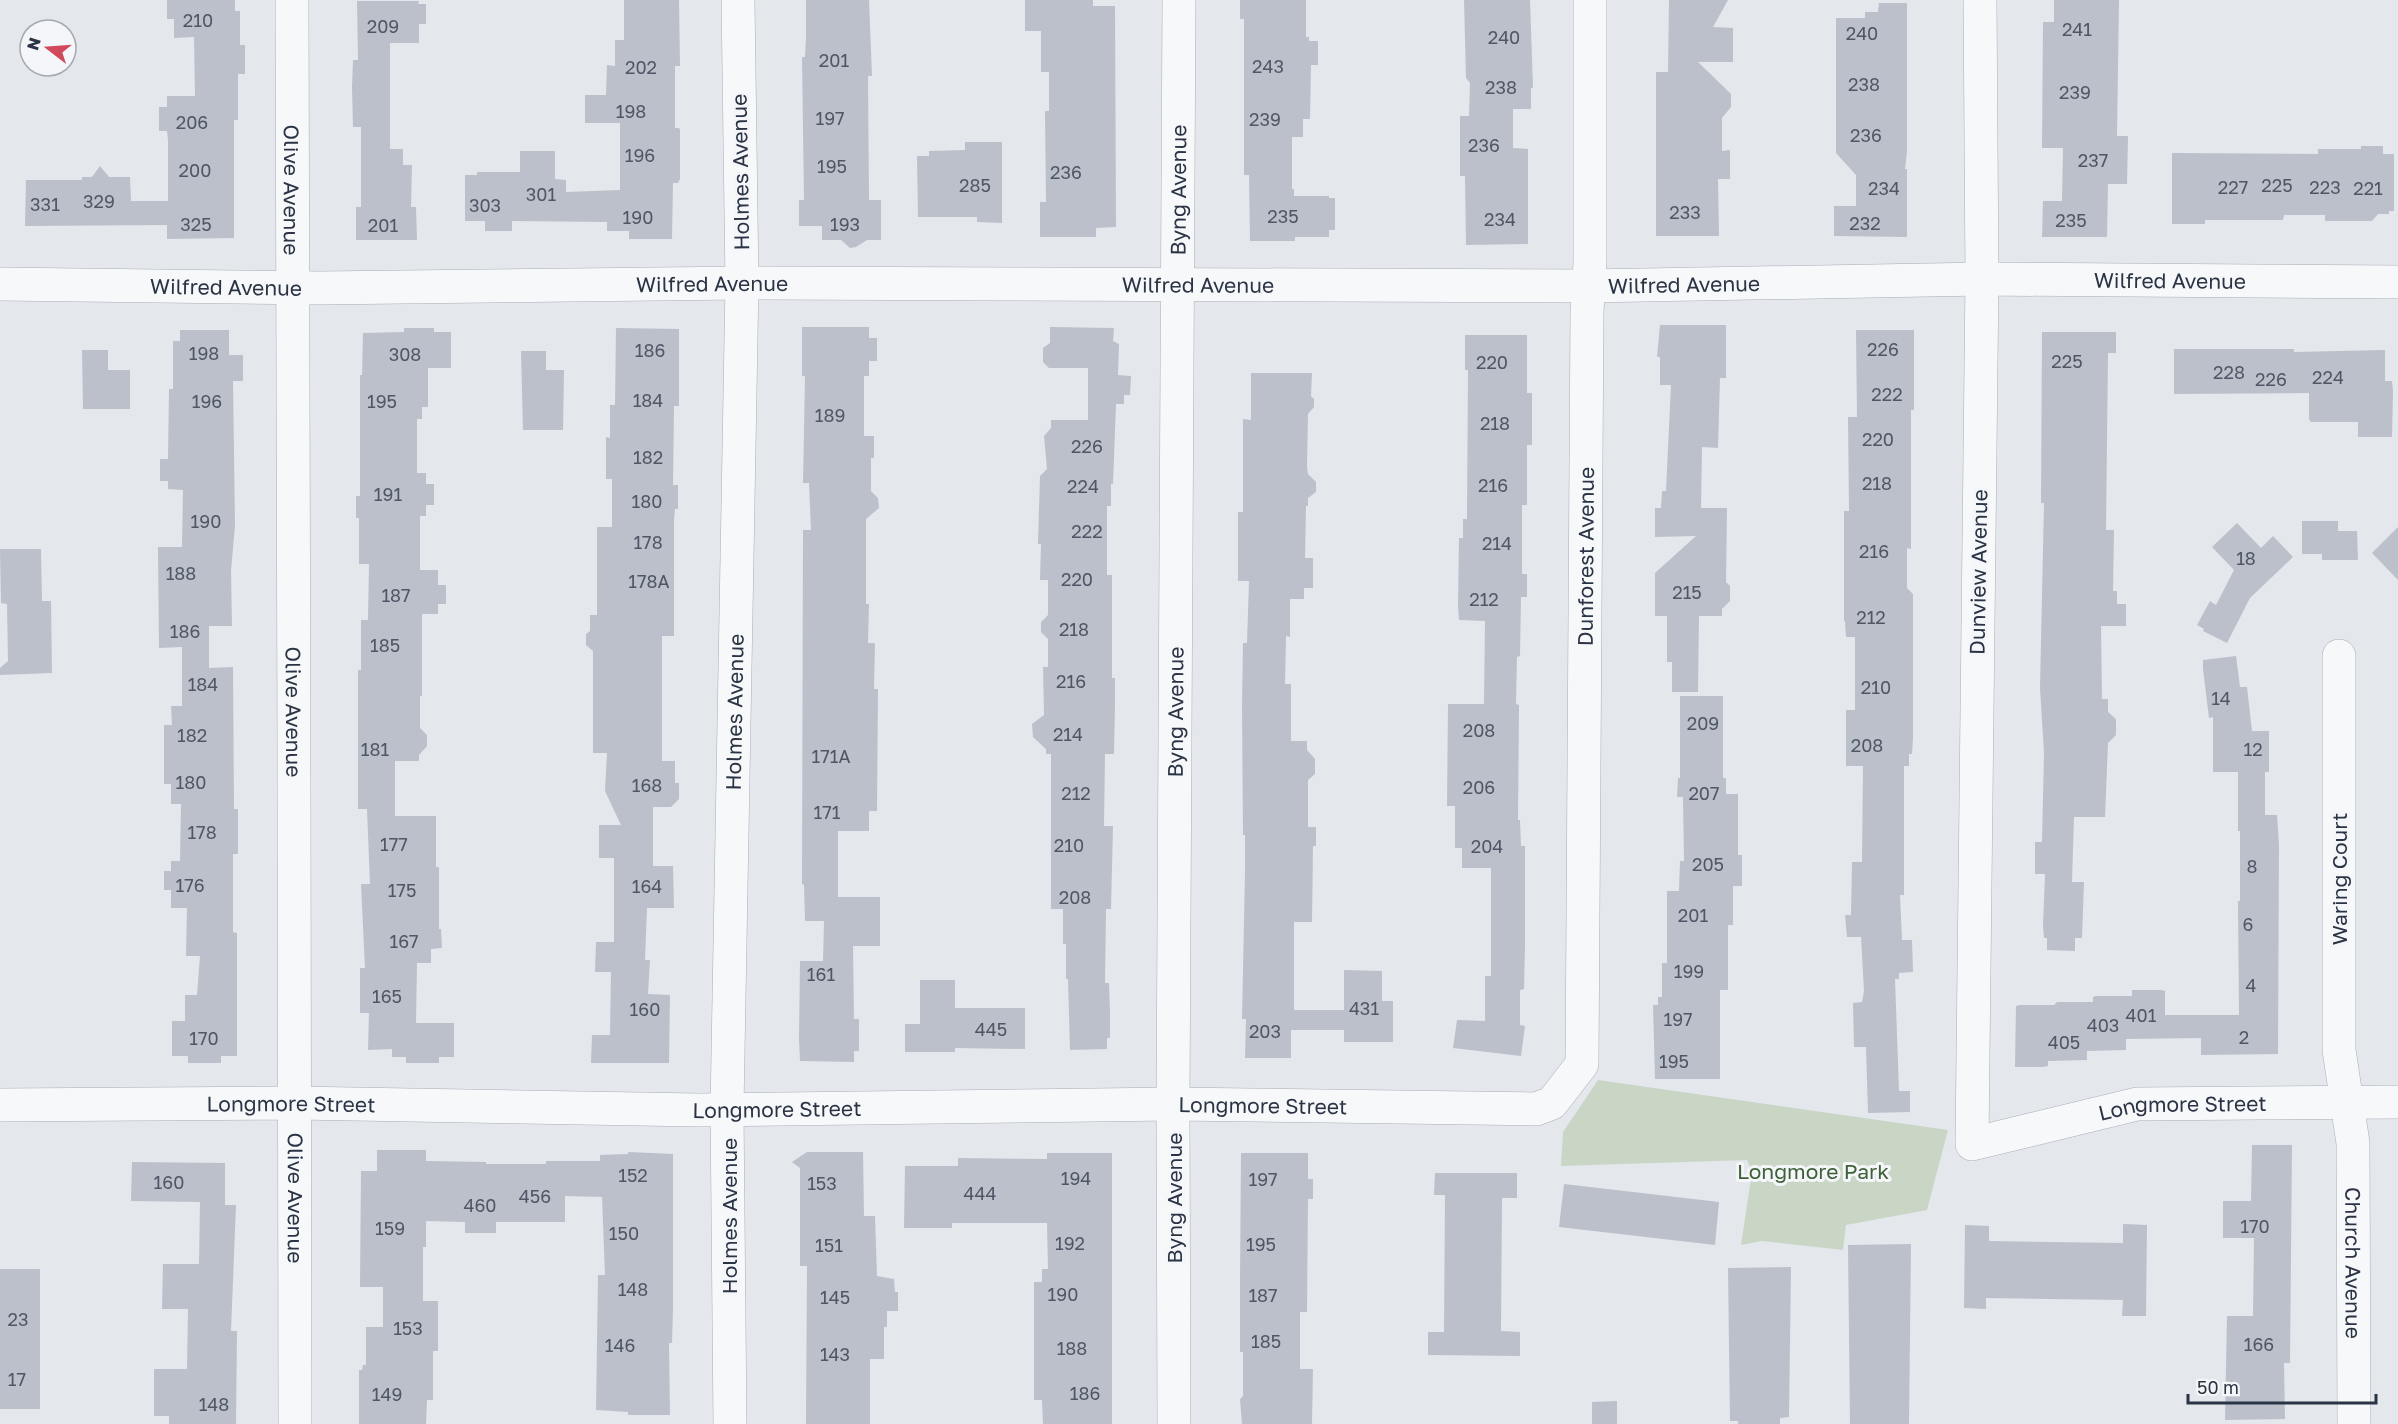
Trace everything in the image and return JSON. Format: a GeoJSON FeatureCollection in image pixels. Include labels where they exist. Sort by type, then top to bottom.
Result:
{"type":"FeatureCollection","features":[{"type":"Feature","properties":{"kind":"street","name":"Olive Avenue"},"geometry":{"type":"LineString","coordinates":[[292,0],[291,288],[297,1103],[295,1424]]}},
{"type":"Feature","properties":{"kind":"street","name":"Holmes Avenue"},"geometry":{"type":"LineString","coordinates":[[730,1424],[727,1109],[742,283],[738,0]]}},
{"type":"Feature","properties":{"kind":"street","name":"Byng Avenue"},"geometry":{"type":"LineString","coordinates":[[1174,1424],[1173,1104],[1179,0]]}},
{"type":"Feature","properties":{"kind":"street","name":"Dunforest Avenue"},"geometry":{"type":"LineString","coordinates":[[1552,1103],[1582,1064],[1590,0]]}},
{"type":"Feature","properties":{"kind":"street","name":"Dunview Avenue"},"geometry":{"type":"LineString","coordinates":[[1972,1144],[1982,279],[1980,0]]}},
{"type":"Feature","properties":{"kind":"street","name":"Wilfred Avenue"},"geometry":{"type":"LineString","coordinates":[[0,284],[291,288],[742,283],[1589,286],[1982,279],[2398,282]]}},
{"type":"Feature","properties":{"kind":"street","name":"Waring Court"},"geometry":{"type":"LineString","coordinates":[[2339,656],[2339,1050],[2346,1101]]}},
{"type":"Feature","properties":{"kind":"street","name":"Church Avenue"},"geometry":{"type":"LineString","coordinates":[[2346,1101],[2353,1143],[2354,1424]]}},
{"type":"Feature","properties":{"kind":"street","name":"Longmore Street"},"geometry":{"type":"LineString","coordinates":[[1972,1144],[2137,1104],[2398,1102]]}},
{"type":"Feature","properties":{"kind":"street","name":"Longmore Street"},"geometry":{"type":"LineString","coordinates":[[0,1105],[297,1103],[783,1110],[1173,1104],[1536,1109],[1552,1103]]}},
{"type":"Feature","properties":{"kind":"green space","name":"Longmore Park"},"geometry":{"type":"Polygon","coordinates":[[[1598,1080],[1948,1130],[1927,1210],[1846,1225],[1843,1250],[1762,1241],[1741,1245],[1752,1172],[1747,1160],[1561,1166],[1563,1132],[1598,1080]]]}},
{"type":"Feature","properties":{"kind":"building"},"geometry":{"type":"Polygon","coordinates":[[[167,0],[235,0],[235,11],[240,11],[240,45],[245,45],[245,74],[238,74],[238,120],[234,120],[234,238],[167,239],[167,225],[25,226],[26,180],[82,180],[82,177],[92,177],[100,166],[109,177],[130,177],[131,201],[168,201],[168,140],[167,131],[159,131],[159,107],[167,107],[167,96],[195,96],[194,37],[174,38],[174,19],[167,19],[167,0]]]}},
{"type":"Feature","properties":{"kind":"building"},"geometry":{"type":"Polygon","coordinates":[[[624,0],[679,0],[680,66],[675,66],[675,128],[680,130],[680,179],[678,183],[673,183],[672,239],[629,239],[629,231],[607,231],[607,222],[512,221],[512,231],[485,231],[485,221],[465,221],[465,175],[477,175],[477,172],[520,172],[520,151],[555,151],[555,179],[566,180],[566,192],[620,190],[620,123],[585,123],[585,95],[606,95],[607,65],[615,66],[615,40],[624,40],[624,0]]]}},
{"type":"Feature","properties":{"kind":"building"},"geometry":{"type":"Polygon","coordinates":[[[806,0],[869,0],[872,76],[868,76],[869,200],[881,200],[881,240],[867,240],[856,247],[850,248],[841,240],[822,240],[822,226],[799,226],[799,200],[804,200],[802,57],[805,57],[806,0]]]}},
{"type":"Feature","properties":{"kind":"building"},"geometry":{"type":"Polygon","coordinates":[[[1025,0],[1093,0],[1093,6],[1115,6],[1116,227],[1096,228],[1096,237],[1040,237],[1040,202],[1046,202],[1045,111],[1049,111],[1049,72],[1041,72],[1041,31],[1025,31],[1025,0]]]}},
{"type":"Feature","properties":{"kind":"building"},"geometry":{"type":"Polygon","coordinates":[[[1240,0],[1306,0],[1306,37],[1309,37],[1309,41],[1318,41],[1318,65],[1311,65],[1310,119],[1303,119],[1303,137],[1292,137],[1292,189],[1294,189],[1294,196],[1335,198],[1335,230],[1329,230],[1329,237],[1295,237],[1295,241],[1250,241],[1249,175],[1244,175],[1244,19],[1240,19],[1240,0]]]}},
{"type":"Feature","properties":{"kind":"building"},"geometry":{"type":"Polygon","coordinates":[[[1464,0],[1530,0],[1533,88],[1531,88],[1531,109],[1513,109],[1513,148],[1528,149],[1528,244],[1466,245],[1465,176],[1460,176],[1460,116],[1469,116],[1470,83],[1466,78],[1464,0]]]}},
{"type":"Feature","properties":{"kind":"building"},"geometry":{"type":"Polygon","coordinates":[[[1669,0],[1728,0],[1713,27],[1733,28],[1733,62],[1698,62],[1731,94],[1731,107],[1722,118],[1722,151],[1730,150],[1730,179],[1718,179],[1719,236],[1656,236],[1656,72],[1668,72],[1669,0]]]}},
{"type":"Feature","properties":{"kind":"building"},"geometry":{"type":"Polygon","coordinates":[[[2054,0],[2119,0],[2117,136],[2128,136],[2127,184],[2108,184],[2107,237],[2042,237],[2043,201],[2062,201],[2063,148],[2042,148],[2043,22],[2054,22],[2054,0]]]}},
{"type":"Feature","properties":{"kind":"building"},"geometry":{"type":"Polygon","coordinates":[[[357,1],[419,1],[418,4],[426,4],[426,24],[419,24],[419,43],[390,43],[390,149],[403,149],[403,165],[412,165],[411,207],[416,207],[417,240],[356,240],[356,207],[361,207],[361,127],[353,127],[352,88],[353,60],[358,60],[357,1]]]}},
{"type":"Feature","properties":{"kind":"building"},"geometry":{"type":"Polygon","coordinates":[[[1879,3],[1907,3],[1905,169],[1907,169],[1907,237],[1834,236],[1834,206],[1856,206],[1856,175],[1836,153],[1836,18],[1865,18],[1865,12],[1878,12],[1879,3]]]}},
{"type":"Feature","properties":{"kind":"building"},"geometry":{"type":"Polygon","coordinates":[[[965,142],[1002,142],[1002,223],[977,222],[977,217],[918,217],[917,156],[929,156],[929,151],[965,150],[965,142]]]}},
{"type":"Feature","properties":{"kind":"building"},"geometry":{"type":"Polygon","coordinates":[[[2361,146],[2383,146],[2383,154],[2394,154],[2394,211],[2389,211],[2389,214],[2378,214],[2372,221],[2325,221],[2325,215],[2284,215],[2283,220],[2205,220],[2205,224],[2172,224],[2172,153],[2318,154],[2318,149],[2361,149],[2361,146]]]}},
{"type":"Feature","properties":{"kind":"building"},"geometry":{"type":"Polygon","coordinates":[[[1660,325],[1726,325],[1726,378],[1720,378],[1718,448],[1702,447],[1701,508],[1727,508],[1726,582],[1730,586],[1730,601],[1722,609],[1722,616],[1699,616],[1698,692],[1672,692],[1672,662],[1667,662],[1667,616],[1655,616],[1655,573],[1696,536],[1655,537],[1655,508],[1661,508],[1662,491],[1666,491],[1671,385],[1660,385],[1660,357],[1657,357],[1660,325]]]}},
{"type":"Feature","properties":{"kind":"building"},"geometry":{"type":"Polygon","coordinates":[[[802,327],[869,327],[869,338],[877,338],[877,361],[869,361],[869,376],[864,376],[864,436],[874,436],[871,491],[878,498],[879,508],[866,519],[868,643],[875,643],[874,689],[878,689],[877,811],[869,811],[869,831],[838,831],[838,897],[880,897],[880,946],[853,946],[854,1019],[859,1019],[859,1051],[854,1051],[854,1062],[800,1061],[800,961],[823,961],[824,921],[805,921],[804,885],[802,884],[803,530],[811,530],[809,483],[803,483],[805,376],[802,376],[802,327]]]}},
{"type":"Feature","properties":{"kind":"building"},"geometry":{"type":"Polygon","coordinates":[[[1050,327],[1114,328],[1113,341],[1119,344],[1118,375],[1131,376],[1130,395],[1124,395],[1124,404],[1116,404],[1113,484],[1111,484],[1111,506],[1107,506],[1107,575],[1112,575],[1112,678],[1115,678],[1115,703],[1114,754],[1105,754],[1104,826],[1113,826],[1111,909],[1106,909],[1105,983],[1109,983],[1110,1013],[1110,1038],[1107,1038],[1107,1049],[1070,1050],[1063,909],[1051,909],[1051,754],[1046,754],[1046,749],[1033,737],[1032,724],[1044,715],[1043,667],[1048,667],[1048,639],[1041,632],[1041,622],[1048,615],[1048,580],[1040,580],[1041,544],[1038,544],[1040,476],[1047,469],[1044,436],[1051,428],[1051,420],[1088,420],[1088,368],[1049,368],[1043,362],[1043,348],[1050,343],[1050,327]]]}},
{"type":"Feature","properties":{"kind":"building"},"geometry":{"type":"Polygon","coordinates":[[[404,328],[434,328],[434,332],[451,332],[451,368],[428,368],[428,407],[422,407],[422,419],[417,419],[417,473],[426,473],[426,484],[434,484],[434,505],[426,505],[426,516],[420,516],[420,570],[438,570],[438,585],[446,585],[446,604],[438,604],[438,614],[422,614],[420,728],[427,735],[427,746],[419,755],[419,761],[395,761],[395,816],[436,816],[436,867],[439,867],[439,929],[441,929],[442,948],[431,949],[431,963],[417,963],[416,1023],[454,1023],[454,1057],[439,1057],[439,1063],[406,1063],[406,1057],[392,1057],[392,1049],[368,1050],[369,1013],[360,1013],[360,968],[365,968],[361,884],[370,884],[367,809],[358,809],[358,670],[361,670],[361,620],[368,620],[369,564],[359,564],[359,518],[356,518],[356,496],[360,496],[360,375],[362,375],[363,333],[404,332],[404,328]]]}},
{"type":"Feature","properties":{"kind":"building"},"geometry":{"type":"Polygon","coordinates":[[[616,328],[679,329],[679,406],[674,406],[673,485],[678,485],[678,509],[675,509],[674,520],[674,636],[662,636],[662,761],[675,761],[675,783],[679,783],[679,799],[671,807],[653,807],[653,866],[673,866],[674,908],[647,908],[645,960],[650,960],[648,994],[670,995],[669,1063],[591,1063],[592,1035],[610,1035],[611,972],[595,972],[596,942],[614,942],[614,858],[599,858],[599,825],[621,825],[605,791],[607,753],[593,753],[593,651],[586,645],[586,634],[590,631],[590,615],[597,615],[597,527],[612,527],[612,479],[606,479],[606,437],[610,438],[610,405],[615,405],[616,328]]]}},
{"type":"Feature","properties":{"kind":"building"},"geometry":{"type":"Polygon","coordinates":[[[180,330],[229,330],[229,355],[243,355],[243,381],[233,381],[235,525],[231,571],[232,626],[209,626],[209,668],[233,667],[234,809],[238,809],[238,854],[233,854],[233,932],[237,933],[237,1056],[221,1056],[221,1063],[188,1063],[188,1056],[172,1056],[172,1021],[185,1021],[185,995],[197,995],[200,956],[186,956],[187,908],[171,908],[171,890],[164,890],[164,871],[171,871],[171,861],[180,861],[181,804],[171,804],[171,784],[164,784],[164,725],[172,725],[171,706],[182,706],[182,647],[159,648],[158,547],[182,547],[183,490],[168,489],[168,481],[160,481],[160,459],[168,459],[169,389],[173,389],[173,341],[180,341],[180,330]]]}},
{"type":"Feature","properties":{"kind":"building"},"geometry":{"type":"Polygon","coordinates":[[[1856,330],[1914,330],[1914,410],[1911,410],[1911,549],[1907,548],[1907,588],[1913,594],[1913,738],[1909,766],[1904,766],[1904,895],[1900,895],[1902,940],[1912,940],[1913,972],[1899,973],[1899,979],[1895,979],[1899,1091],[1910,1091],[1910,1112],[1868,1113],[1866,1047],[1854,1047],[1853,1003],[1862,1002],[1864,991],[1861,937],[1847,937],[1845,915],[1851,915],[1852,862],[1862,862],[1863,766],[1846,766],[1846,710],[1855,710],[1855,637],[1846,637],[1844,621],[1844,511],[1849,511],[1848,417],[1857,417],[1856,330]]]}},
{"type":"Feature","properties":{"kind":"building"},"geometry":{"type":"Polygon","coordinates":[[[2042,332],[2116,332],[2116,353],[2108,353],[2106,530],[2114,530],[2113,591],[2117,591],[2117,604],[2126,604],[2126,626],[2101,626],[2102,699],[2108,699],[2108,712],[2116,719],[2116,735],[2108,743],[2105,817],[2074,817],[2072,882],[2084,882],[2082,938],[2075,938],[2075,951],[2047,950],[2047,938],[2044,938],[2043,926],[2045,874],[2035,874],[2035,842],[2042,842],[2044,753],[2040,688],[2044,503],[2041,503],[2042,332]]]}},
{"type":"Feature","properties":{"kind":"building"},"geometry":{"type":"Polygon","coordinates":[[[1465,335],[1527,335],[1527,393],[1532,393],[1532,445],[1527,445],[1527,505],[1522,505],[1522,574],[1527,574],[1527,597],[1521,597],[1516,704],[1519,705],[1518,820],[1520,820],[1521,846],[1525,846],[1524,989],[1520,990],[1520,1025],[1525,1026],[1521,1056],[1453,1048],[1457,1020],[1485,1021],[1485,976],[1491,976],[1491,868],[1462,868],[1462,848],[1455,848],[1455,806],[1447,806],[1448,704],[1484,704],[1485,621],[1459,620],[1458,606],[1459,538],[1463,538],[1463,519],[1467,519],[1468,370],[1465,370],[1465,335]]]}},
{"type":"Feature","properties":{"kind":"building"},"geometry":{"type":"Polygon","coordinates":[[[2174,349],[2294,349],[2294,352],[2385,350],[2385,381],[2392,381],[2393,391],[2392,437],[2358,437],[2358,422],[2311,422],[2309,393],[2174,394],[2174,349]]]}},
{"type":"Feature","properties":{"kind":"building"},"geometry":{"type":"Polygon","coordinates":[[[82,350],[108,350],[108,370],[130,370],[130,409],[83,409],[82,350]]]}},
{"type":"Feature","properties":{"kind":"building"},"geometry":{"type":"Polygon","coordinates":[[[521,351],[546,351],[546,370],[564,370],[563,430],[523,430],[521,351]]]}},
{"type":"Feature","properties":{"kind":"building"},"geometry":{"type":"Polygon","coordinates":[[[1251,373],[1312,373],[1311,396],[1314,399],[1314,407],[1308,414],[1307,467],[1308,474],[1316,482],[1316,492],[1308,498],[1308,506],[1306,506],[1305,558],[1313,558],[1313,588],[1304,588],[1304,599],[1290,599],[1290,637],[1286,636],[1285,684],[1291,684],[1291,741],[1307,741],[1307,750],[1315,759],[1315,774],[1308,780],[1308,827],[1316,827],[1316,846],[1313,846],[1312,922],[1294,922],[1294,1010],[1344,1010],[1344,970],[1382,971],[1382,1001],[1393,1001],[1393,1042],[1344,1042],[1344,1030],[1291,1030],[1291,1058],[1245,1058],[1246,1019],[1242,1019],[1245,873],[1243,643],[1247,643],[1249,581],[1238,581],[1238,512],[1243,512],[1243,419],[1251,420],[1251,373]]]}},
{"type":"Feature","properties":{"kind":"building"},"geometry":{"type":"Polygon","coordinates":[[[2302,521],[2338,521],[2338,531],[2357,531],[2358,560],[2322,560],[2322,554],[2302,554],[2302,521]]]}},
{"type":"Feature","properties":{"kind":"building"},"geometry":{"type":"Polygon","coordinates":[[[2237,523],[2261,548],[2273,536],[2293,557],[2250,598],[2227,643],[2203,631],[2204,629],[2197,625],[2210,601],[2216,605],[2234,570],[2212,547],[2237,523]]]}},
{"type":"Feature","properties":{"kind":"building"},"geometry":{"type":"Polygon","coordinates":[[[2398,527],[2398,580],[2372,553],[2398,527]]]}},
{"type":"Feature","properties":{"kind":"building"},"geometry":{"type":"Polygon","coordinates":[[[0,549],[41,549],[42,601],[51,601],[52,673],[0,675],[0,668],[8,661],[7,604],[1,603],[0,549]]]}},
{"type":"Feature","properties":{"kind":"building"},"geometry":{"type":"Polygon","coordinates":[[[2236,656],[2240,687],[2247,687],[2252,731],[2269,731],[2269,772],[2265,772],[2265,815],[2277,815],[2279,844],[2278,1054],[2201,1055],[2201,1038],[2126,1039],[2126,1050],[2087,1051],[2087,1060],[2048,1061],[2048,1066],[2043,1067],[2015,1067],[2016,1006],[2020,1005],[2093,1002],[2093,997],[2096,996],[2132,996],[2132,990],[2161,990],[2165,991],[2165,1015],[2239,1015],[2238,772],[2213,772],[2213,717],[2209,718],[2203,669],[2203,660],[2236,656]]]}},
{"type":"Feature","properties":{"kind":"building"},"geometry":{"type":"Polygon","coordinates":[[[1680,696],[1723,696],[1723,778],[1726,778],[1726,794],[1738,794],[1738,855],[1742,855],[1742,886],[1733,886],[1733,925],[1728,925],[1728,990],[1720,990],[1720,1079],[1655,1079],[1653,1005],[1658,1005],[1658,997],[1662,997],[1662,963],[1667,963],[1667,891],[1679,891],[1680,861],[1684,861],[1683,797],[1677,797],[1678,778],[1680,778],[1680,696]]]}},
{"type":"Feature","properties":{"kind":"building"},"geometry":{"type":"Polygon","coordinates":[[[920,980],[955,980],[955,1008],[1025,1008],[1025,1049],[955,1048],[955,1052],[905,1052],[905,1024],[920,1024],[920,980]]]}},
{"type":"Feature","properties":{"kind":"building"},"geometry":{"type":"Polygon","coordinates":[[[2252,1145],[2292,1145],[2290,1363],[2284,1363],[2285,1419],[2225,1420],[2227,1316],[2253,1316],[2254,1238],[2223,1238],[2223,1201],[2251,1201],[2252,1145]]]}},
{"type":"Feature","properties":{"kind":"building"},"geometry":{"type":"Polygon","coordinates":[[[377,1150],[426,1150],[426,1161],[486,1162],[486,1164],[600,1161],[600,1155],[628,1154],[628,1152],[673,1154],[673,1309],[672,1343],[669,1343],[670,1415],[628,1415],[628,1412],[596,1410],[598,1275],[605,1275],[602,1197],[565,1196],[565,1222],[496,1222],[496,1233],[465,1233],[465,1222],[426,1221],[426,1247],[423,1247],[423,1301],[438,1301],[438,1351],[433,1351],[433,1400],[427,1400],[426,1424],[359,1424],[359,1370],[366,1365],[366,1327],[383,1327],[383,1287],[360,1287],[361,1171],[377,1171],[377,1150]]]}},
{"type":"Feature","properties":{"kind":"building"},"geometry":{"type":"Polygon","coordinates":[[[807,1152],[863,1152],[864,1216],[875,1216],[877,1276],[894,1279],[895,1292],[898,1292],[898,1311],[887,1311],[887,1327],[884,1327],[884,1359],[870,1359],[870,1424],[806,1424],[807,1266],[800,1266],[800,1168],[792,1162],[807,1152]]]}},
{"type":"Feature","properties":{"kind":"building"},"geometry":{"type":"Polygon","coordinates":[[[1047,1153],[1112,1153],[1112,1424],[1043,1424],[1042,1400],[1034,1400],[1034,1282],[1042,1282],[1042,1269],[1048,1269],[1047,1223],[952,1223],[952,1228],[904,1228],[905,1166],[958,1166],[958,1158],[1047,1159],[1047,1153]]]}},
{"type":"Feature","properties":{"kind":"building"},"geometry":{"type":"Polygon","coordinates":[[[1241,1153],[1308,1153],[1308,1179],[1313,1179],[1313,1199],[1308,1199],[1307,1312],[1300,1312],[1300,1369],[1313,1369],[1312,1424],[1242,1424],[1240,1399],[1243,1396],[1243,1352],[1240,1352],[1241,1153]]]}},
{"type":"Feature","properties":{"kind":"building"},"geometry":{"type":"Polygon","coordinates":[[[132,1162],[225,1163],[225,1205],[236,1205],[231,1331],[237,1331],[236,1424],[169,1424],[169,1416],[154,1416],[154,1369],[187,1369],[188,1309],[162,1309],[163,1264],[199,1264],[200,1202],[131,1201],[132,1162]]]}},
{"type":"Feature","properties":{"kind":"building"},"geometry":{"type":"Polygon","coordinates":[[[1435,1173],[1517,1173],[1517,1198],[1502,1198],[1501,1331],[1520,1332],[1520,1356],[1428,1355],[1428,1332],[1444,1332],[1445,1195],[1434,1195],[1435,1173]]]}},
{"type":"Feature","properties":{"kind":"building"},"geometry":{"type":"Polygon","coordinates":[[[1564,1184],[1719,1202],[1715,1245],[1559,1227],[1564,1184]]]}},
{"type":"Feature","properties":{"kind":"building"},"geometry":{"type":"Polygon","coordinates":[[[2123,1224],[2147,1225],[2146,1316],[2122,1316],[2123,1300],[1986,1298],[1986,1309],[1964,1308],[1965,1225],[1989,1226],[1989,1241],[2123,1243],[2123,1224]]]}},
{"type":"Feature","properties":{"kind":"building"},"geometry":{"type":"Polygon","coordinates":[[[1911,1244],[1909,1424],[1850,1424],[1848,1245],[1911,1244]]]}},
{"type":"Feature","properties":{"kind":"building"},"geometry":{"type":"Polygon","coordinates":[[[1791,1267],[1789,1417],[1780,1418],[1780,1424],[1738,1424],[1738,1421],[1730,1421],[1728,1268],[1791,1267]]]}},
{"type":"Feature","properties":{"kind":"building"},"geometry":{"type":"Polygon","coordinates":[[[0,1269],[40,1269],[40,1409],[0,1409],[0,1269]]]}},
{"type":"Feature","properties":{"kind":"building"},"geometry":{"type":"Polygon","coordinates":[[[1617,1401],[1617,1424],[1592,1424],[1592,1402],[1617,1401]]]}}]}
